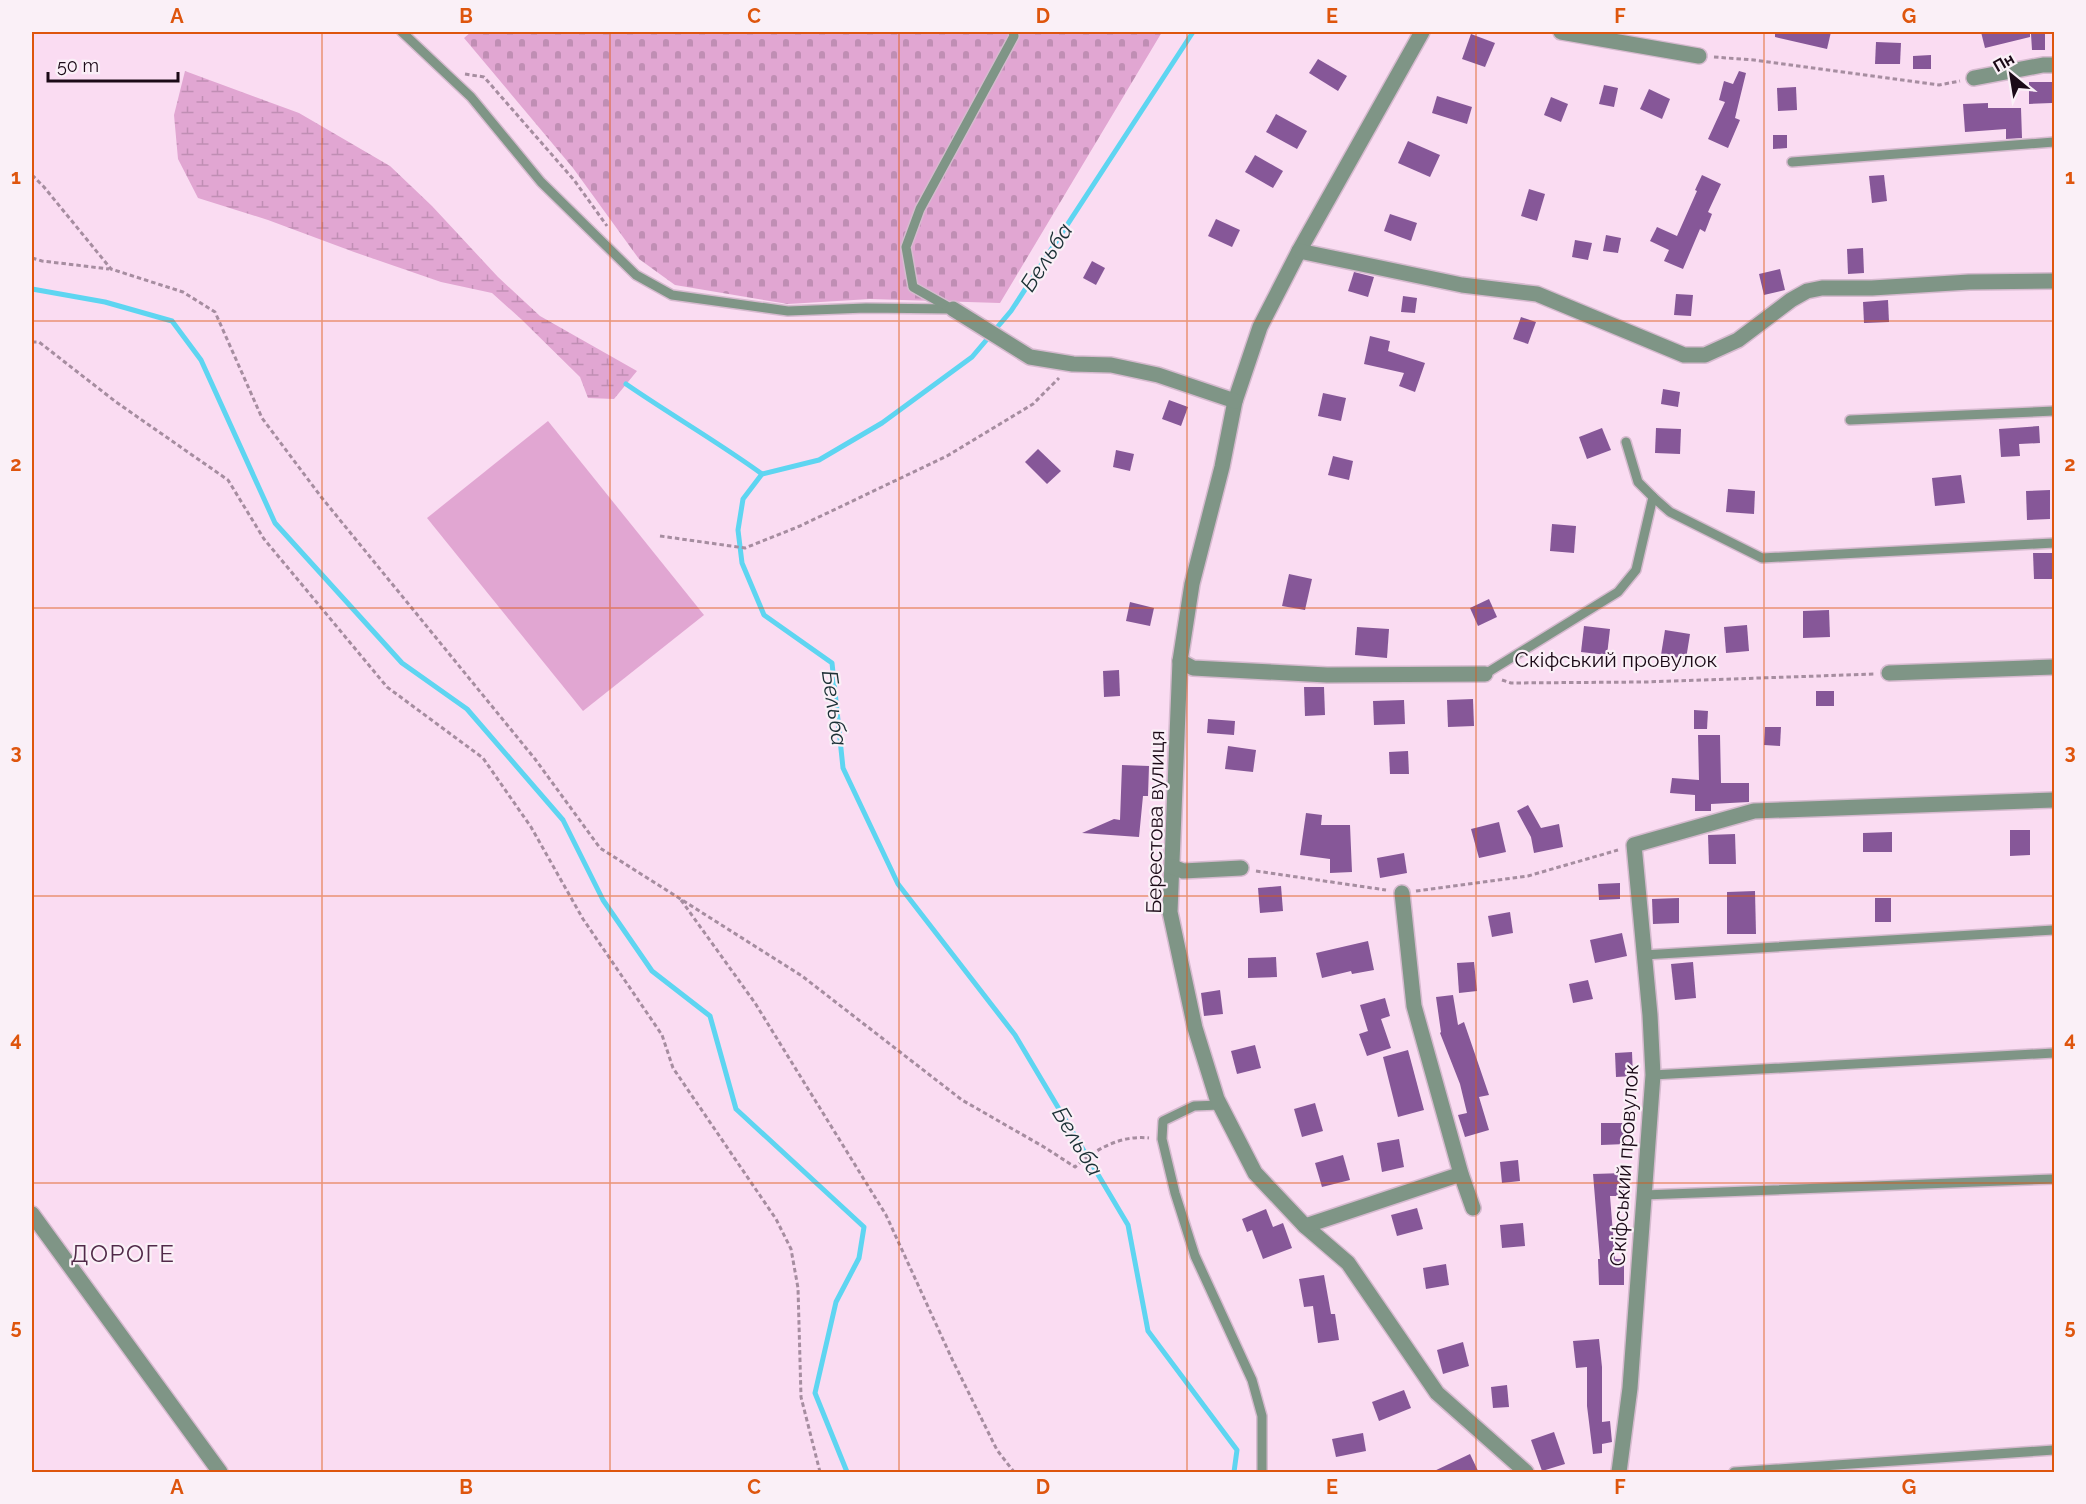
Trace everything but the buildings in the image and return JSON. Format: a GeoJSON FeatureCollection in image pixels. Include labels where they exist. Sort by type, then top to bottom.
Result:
{"type":"FeatureCollection","features":[{"type":"Feature","properties":{"kind":"street","name":"Берестова вулиця"},"geometry":{"type":"LineString","coordinates":[[1422,32],[1299,250],[1260,327],[1235,401],[1222,467],[1192,584],[1180,661],[1170,912],[1195,1028],[1220,1105],[1255,1173],[1305,1226],[1348,1263],[1437,1393],[1526,1473]]}},
{"type":"Feature","properties":{"kind":"street"},"geometry":{"type":"LineString","coordinates":[[1561,32],[1699,56]]}},
{"type":"Feature","properties":{"kind":"street"},"geometry":{"type":"LineString","coordinates":[[1974,78],[2043,65],[2055,65]]}},
{"type":"Feature","properties":{"kind":"street"},"geometry":{"type":"LineString","coordinates":[[1299,250],[1462,285],[1537,294],[1684,355],[1705,355],[1738,340],[1791,300],[1807,291],[1822,288],[2055,281]]}},
{"type":"Feature","properties":{"kind":"street"},"geometry":{"type":"LineString","coordinates":[[953,309],[1030,357],[1073,364],[1111,365],[1158,375],[1235,401]]}},
{"type":"Feature","properties":{"kind":"street","name":"Скіфський провулок"},"geometry":{"type":"LineString","coordinates":[[1180,661],[1193,669],[1316,674],[1485,674]]}},
{"type":"Feature","properties":{"kind":"street"},"geometry":{"type":"LineString","coordinates":[[1889,673],[2055,667]]}},
{"type":"Feature","properties":{"kind":"street"},"geometry":{"type":"LineString","coordinates":[[1634,845],[1754,811],[2055,800]]}},
{"type":"Feature","properties":{"kind":"street","name":"Скіфський провулок"},"geometry":{"type":"LineString","coordinates":[[1619,1473],[1629,1388],[1653,1075],[1634,845]]}},
{"type":"Feature","properties":{"kind":"street"},"geometry":{"type":"LineString","coordinates":[[1173,867],[1182,871],[1241,868]]}},
{"type":"Feature","properties":{"kind":"street"},"geometry":{"type":"LineString","coordinates":[[1402,893],[1414,1006],[1461,1174],[1473,1208]]}},
{"type":"Feature","properties":{"kind":"street"},"geometry":{"type":"LineString","coordinates":[[1305,1226],[1461,1174]]}},
{"type":"Feature","properties":{"kind":"street"},"geometry":{"type":"LineString","coordinates":[[32,1214],[220,1473]]}},
{"type":"Feature","properties":{"kind":"lane"},"geometry":{"type":"LineString","coordinates":[[403,32],[471,97],[541,182],[636,275],[672,296],[788,311],[866,308],[953,309]]}},
{"type":"Feature","properties":{"kind":"lane"},"geometry":{"type":"LineString","coordinates":[[953,309],[913,287],[906,247],[920,209],[1015,33]]}},
{"type":"Feature","properties":{"kind":"lane"},"geometry":{"type":"LineString","coordinates":[[1792,162],[2055,142]]}},
{"type":"Feature","properties":{"kind":"lane"},"geometry":{"type":"LineString","coordinates":[[1850,420],[2055,411]]}},
{"type":"Feature","properties":{"kind":"lane"},"geometry":{"type":"LineString","coordinates":[[1626,442],[1638,482],[1670,512],[1762,558],[2055,543]]}},
{"type":"Feature","properties":{"kind":"lane"},"geometry":{"type":"LineString","coordinates":[[1485,674],[1618,592],[1636,570],[1653,497]]}},
{"type":"Feature","properties":{"kind":"lane"},"geometry":{"type":"LineString","coordinates":[[1644,955],[2055,930]]}},
{"type":"Feature","properties":{"kind":"lane"},"geometry":{"type":"LineString","coordinates":[[1653,1075],[2055,1053]]}},
{"type":"Feature","properties":{"kind":"lane"},"geometry":{"type":"LineString","coordinates":[[1220,1105],[1194,1106],[1163,1121],[1162,1139],[1175,1193],[1196,1256],[1252,1380],[1262,1416],[1262,1473]]}},
{"type":"Feature","properties":{"kind":"lane"},"geometry":{"type":"LineString","coordinates":[[1644,1195],[2055,1179]]}},
{"type":"Feature","properties":{"kind":"lane"},"geometry":{"type":"LineString","coordinates":[[1734,1473],[2055,1450]]}},
{"type":"Feature","properties":{"kind":"path"},"geometry":{"type":"LineString","coordinates":[[1699,56],[1754,60],[1939,85],[1974,78]]}},
{"type":"Feature","properties":{"kind":"path"},"geometry":{"type":"LineString","coordinates":[[443,70],[484,77],[574,180],[612,234]]}},
{"type":"Feature","properties":{"kind":"path"},"geometry":{"type":"LineString","coordinates":[[32,175],[111,269]]}},
{"type":"Feature","properties":{"kind":"path"},"geometry":{"type":"LineString","coordinates":[[32,258],[111,269],[183,292],[215,312],[262,418],[322,498],[535,759],[600,848],[802,976],[962,1100],[1075,1167],[1092,1152],[1127,1137],[1162,1139]]}},
{"type":"Feature","properties":{"kind":"path"},"geometry":{"type":"LineString","coordinates":[[32,342],[39,342],[116,402],[228,480],[264,539],[387,687],[483,758],[531,827],[583,919],[662,1035],[673,1068],[776,1220],[791,1249],[798,1288],[801,1397],[820,1473]]}},
{"type":"Feature","properties":{"kind":"path"},"geometry":{"type":"LineString","coordinates":[[660,536],[745,548],[800,526],[948,456],[1033,404],[1073,364]]}},
{"type":"Feature","properties":{"kind":"path","name":"Скіфський провулок"},"geometry":{"type":"LineString","coordinates":[[1485,674],[1511,683],[1598,683],[1889,673]]}},
{"type":"Feature","properties":{"kind":"path"},"geometry":{"type":"LineString","coordinates":[[1241,868],[1402,893],[1528,876],[1586,861],[1634,845]]}},
{"type":"Feature","properties":{"kind":"path"},"geometry":{"type":"LineString","coordinates":[[679,898],[755,1003],[886,1215],[997,1450],[1014,1473]]}},
{"type":"Feature","properties":{"kind":"green space"},"geometry":{"type":"Polygon","coordinates":[[[471,32],[1162,32],[1000,303],[870,299],[788,304],[675,285],[639,259],[573,168],[464,38],[471,32]]]}},
{"type":"Feature","properties":{"kind":"green space"},"geometry":{"type":"Polygon","coordinates":[[[185,71],[299,113],[390,166],[432,206],[498,277],[540,316],[637,371],[614,399],[588,398],[580,377],[492,293],[441,282],[268,220],[198,198],[178,159],[174,115],[185,71]]]}},
{"type":"Feature","properties":{"kind":"green space"},"geometry":{"type":"Polygon","coordinates":[[[548,421],[704,615],[583,711],[427,518],[548,421]]]}},
{"type":"Feature","properties":{"kind":"waterway","name":"Бельба"},"geometry":{"type":"LineString","coordinates":[[1193,32],[1011,311],[972,357],[882,423],[819,460],[762,474],[743,499],[738,530],[742,563],[764,615],[832,663],[843,768],[898,884],[1015,1035],[1128,1225],[1148,1331],[1237,1450],[1234,1472]]}},
{"type":"Feature","properties":{"kind":"waterway"},"geometry":{"type":"LineString","coordinates":[[32,289],[105,302],[172,321],[201,360],[275,523],[402,663],[467,709],[563,820],[603,900],[652,971],[710,1016],[736,1109],[864,1227],[859,1258],[836,1302],[815,1393],[847,1472]]}},
{"type":"Feature","properties":{"kind":"waterway"},"geometry":{"type":"LineString","coordinates":[[626,384],[762,474]]}},
{"type":"Feature","properties":{"kind":"district","name":"ДОРОГЕ"},"geometry":{"type":"Point","coordinates":[123,1253]}}]}
